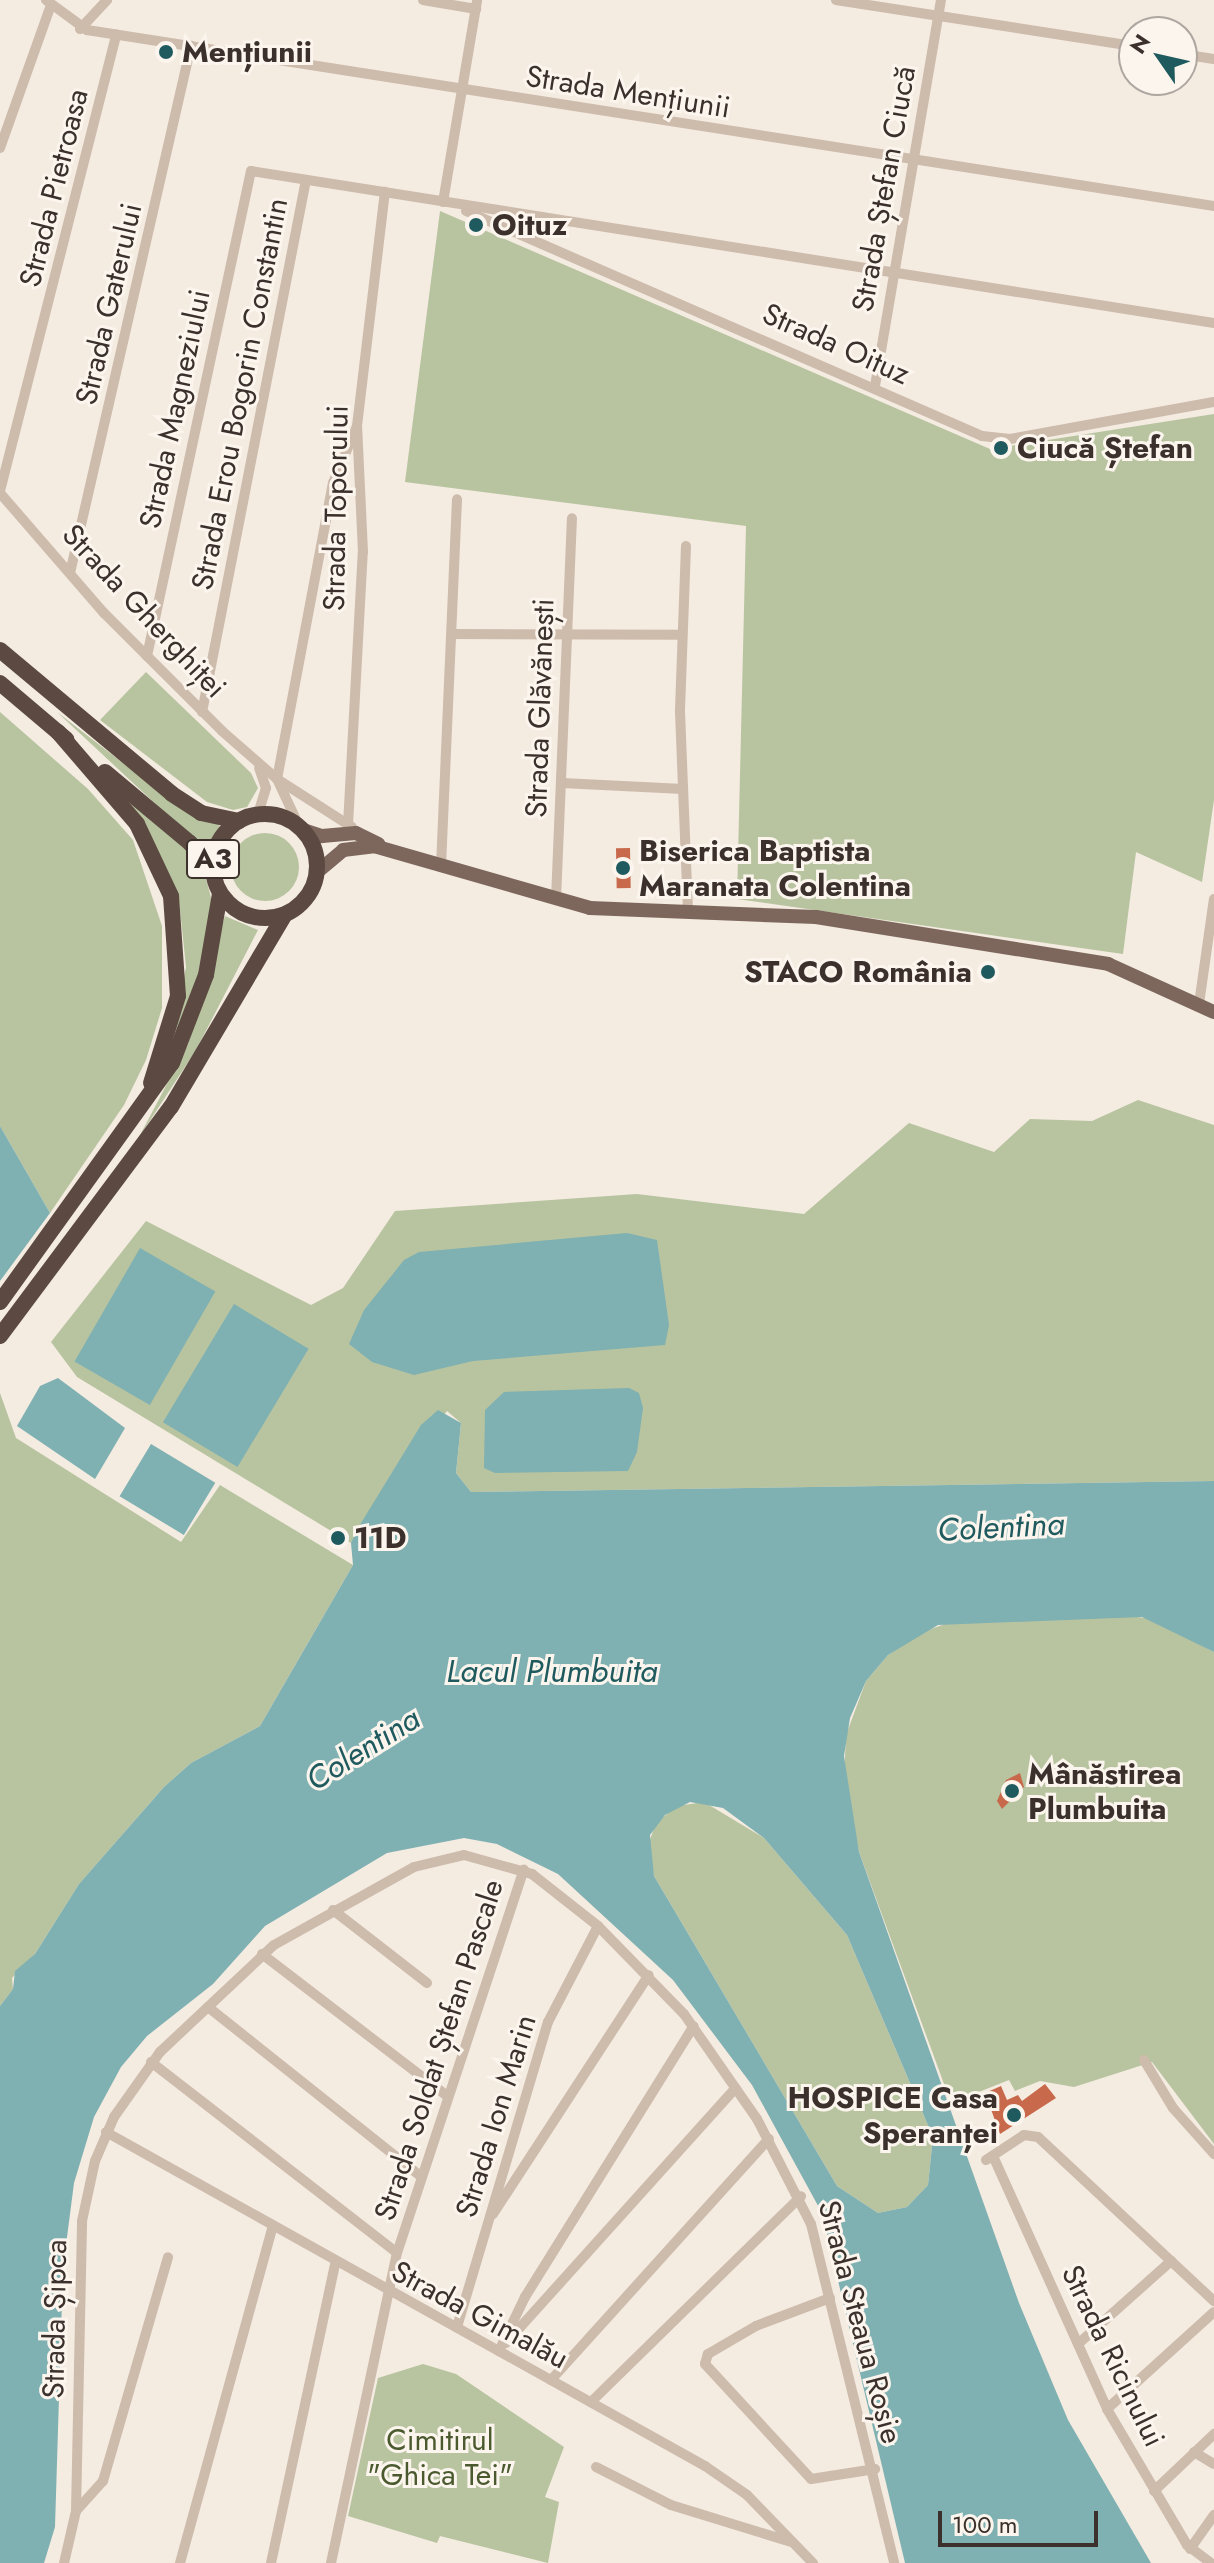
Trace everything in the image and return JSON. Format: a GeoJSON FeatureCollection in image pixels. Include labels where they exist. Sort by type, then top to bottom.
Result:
{"type":"FeatureCollection","features":[{"type":"Feature","properties":{"kind":"highway","name":"A3"},"geometry":{"type":"LineString","coordinates":[[0,650],[107,743],[194,809],[239,821]]}},
{"type":"Feature","properties":{"kind":"highway","name":"A3"},"geometry":{"type":"LineString","coordinates":[[0,683],[190,843],[213,870]]}},
{"type":"Feature","properties":{"kind":"highway"},"geometry":{"type":"LineString","coordinates":[[58,732],[137,824],[175,912],[179,967],[173,1021],[158,1068],[117,1148]]}},
{"type":"Feature","properties":{"kind":"highway","name":"A3"},"geometry":{"type":"LineString","coordinates":[[0,1302],[117,1148],[163,1080],[193,1017],[220,894],[213,870],[216,847],[239,821],[258,814],[301,828]]}},
{"type":"Feature","properties":{"kind":"highway"},"geometry":{"type":"LineString","coordinates":[[0,1336],[94,1212],[194,1070],[266,937],[285,914],[309,893],[316,873],[315,850],[301,828]]}},
{"type":"Feature","properties":{"kind":"highway","name":"A3"},"geometry":{"type":"LineString","coordinates":[[220,894],[250,916],[285,914]]}},
{"type":"Feature","properties":{"kind":"main road","name":"Strada Gherghiței"},"geometry":{"type":"LineString","coordinates":[[301,828],[363,835],[386,848],[441,866],[556,899],[619,912],[816,917],[1108,964],[1214,1012]]}},
{"type":"Feature","properties":{"kind":"main road","name":"Strada Gherghiței"},"geometry":{"type":"LineString","coordinates":[[316,873],[351,847],[386,848]]}},
{"type":"Feature","properties":{"kind":"street"},"geometry":{"type":"LineString","coordinates":[[0,148],[49,2],[80,29],[107,0]]}},
{"type":"Feature","properties":{"kind":"street"},"geometry":{"type":"LineString","coordinates":[[423,0],[477,4],[448,204]]}},
{"type":"Feature","properties":{"kind":"street"},"geometry":{"type":"LineString","coordinates":[[836,0],[1118,44]]}},
{"type":"Feature","properties":{"kind":"street","name":"Strada Ștefan Ciucă"},"geometry":{"type":"LineString","coordinates":[[875,386],[941,0]]}},
{"type":"Feature","properties":{"kind":"street","name":"Strada Mențiunii"},"geometry":{"type":"LineString","coordinates":[[80,29],[1214,206]]}},
{"type":"Feature","properties":{"kind":"street","name":"Strada Pietroasa"},"geometry":{"type":"LineString","coordinates":[[0,492],[116,35]]}},
{"type":"Feature","properties":{"kind":"street","name":"Strada Gaterului"},"geometry":{"type":"LineString","coordinates":[[70,573],[191,46]]}},
{"type":"Feature","properties":{"kind":"street","name":"Strada Magneziului"},"geometry":{"type":"LineString","coordinates":[[147,656],[249,172],[306,180]]}},
{"type":"Feature","properties":{"kind":"street"},"geometry":{"type":"LineString","coordinates":[[306,180],[1214,323]]}},
{"type":"Feature","properties":{"kind":"street","name":"Strada Erou Bogorin Constantin"},"geometry":{"type":"LineString","coordinates":[[202,712],[306,180]]}},
{"type":"Feature","properties":{"kind":"street","name":"Strada Toporului"},"geometry":{"type":"LineString","coordinates":[[348,825],[363,552],[357,426],[385,192]]}},
{"type":"Feature","properties":{"kind":"street","name":"Strada Oituz"},"geometry":{"type":"LineString","coordinates":[[448,204],[875,386],[973,433],[999,439],[1214,402]]}},
{"type":"Feature","properties":{"kind":"street"},"geometry":{"type":"LineString","coordinates":[[277,779],[333,483],[357,426]]}},
{"type":"Feature","properties":{"kind":"street","name":"Strada Gherghiței"},"geometry":{"type":"LineString","coordinates":[[0,492],[70,573],[202,712],[277,779],[363,835]]}},
{"type":"Feature","properties":{"kind":"street"},"geometry":{"type":"LineString","coordinates":[[441,866],[457,499]]}},
{"type":"Feature","properties":{"kind":"street","name":"Strada Glăvănești"},"geometry":{"type":"LineString","coordinates":[[556,899],[572,518]]}},
{"type":"Feature","properties":{"kind":"street"},"geometry":{"type":"LineString","coordinates":[[686,546],[682,635],[688,913]]}},
{"type":"Feature","properties":{"kind":"street"},"geometry":{"type":"LineString","coordinates":[[452,634],[682,635]]}},
{"type":"Feature","properties":{"kind":"street"},"geometry":{"type":"LineString","coordinates":[[253,760],[266,783],[258,814]]}},
{"type":"Feature","properties":{"kind":"street","name":"Strada Gherghiței"},"geometry":{"type":"LineString","coordinates":[[277,779],[301,828]]}},
{"type":"Feature","properties":{"kind":"street"},"geometry":{"type":"LineString","coordinates":[[562,783],[683,789]]}},
{"type":"Feature","properties":{"kind":"street"},"geometry":{"type":"LineString","coordinates":[[1199,1004],[1214,899]]}},
{"type":"Feature","properties":{"kind":"street","name":"Strada Șipca"},"geometry":{"type":"LineString","coordinates":[[64,2563],[76,2511],[79,2243],[89,2181],[106,2132],[151,2062],[262,1954],[333,1910],[437,1859],[478,1857],[524,1870]]}},
{"type":"Feature","properties":{"kind":"street","name":"Strada Steaua Roșie"},"geometry":{"type":"LineString","coordinates":[[524,1870],[598,1926],[649,1975],[694,2026],[769,2139],[801,2196],[875,2469],[894,2563]]}},
{"type":"Feature","properties":{"kind":"street","name":"Strada Soldat Ștefan Pascale"},"geometry":{"type":"LineString","coordinates":[[331,2563],[397,2253],[419,2175],[524,1870]]}},
{"type":"Feature","properties":{"kind":"street"},"geometry":{"type":"LineString","coordinates":[[333,1910],[427,1983]]}},
{"type":"Feature","properties":{"kind":"street","name":"Strada Ion Marin"},"geometry":{"type":"LineString","coordinates":[[457,2327],[548,2022],[598,1926]]}},
{"type":"Feature","properties":{"kind":"street"},"geometry":{"type":"LineString","coordinates":[[262,1954],[447,2096]]}},
{"type":"Feature","properties":{"kind":"street"},"geometry":{"type":"LineString","coordinates":[[493,2214],[649,1975]]}},
{"type":"Feature","properties":{"kind":"street"},"geometry":{"type":"LineString","coordinates":[[208,2007],[419,2175]]}},
{"type":"Feature","properties":{"kind":"street"},"geometry":{"type":"LineString","coordinates":[[499,2351],[525,2297],[694,2026]]}},
{"type":"Feature","properties":{"kind":"street"},"geometry":{"type":"LineString","coordinates":[[1144,2060],[1173,2108],[1214,2154]]}},
{"type":"Feature","properties":{"kind":"street"},"geometry":{"type":"LineString","coordinates":[[151,2062],[397,2253]]}},
{"type":"Feature","properties":{"kind":"street"},"geometry":{"type":"LineString","coordinates":[[499,2351],[736,2088]]}},
{"type":"Feature","properties":{"kind":"street","name":"Strada Gimalău"},"geometry":{"type":"LineString","coordinates":[[106,2132],[335,2265],[457,2327],[705,2466],[747,2495],[813,2563]]}},
{"type":"Feature","properties":{"kind":"street","name":"Strada Ricinului"},"geometry":{"type":"LineString","coordinates":[[1171,2261],[1038,2137],[1024,2135],[989,2158],[1107,2409],[1190,2549],[1211,2563]]}},
{"type":"Feature","properties":{"kind":"street"},"geometry":{"type":"LineString","coordinates":[[551,2380],[769,2139]]}},
{"type":"Feature","properties":{"kind":"street"},"geometry":{"type":"LineString","coordinates":[[591,2402],[801,2196]]}},
{"type":"Feature","properties":{"kind":"street"},"geometry":{"type":"LineString","coordinates":[[180,2563],[272,2228]]}},
{"type":"Feature","properties":{"kind":"street","name":"Strada Șipca"},"geometry":{"type":"LineString","coordinates":[[76,2511],[103,2481],[168,2257]]}},
{"type":"Feature","properties":{"kind":"street"},"geometry":{"type":"LineString","coordinates":[[1078,2344],[1171,2261],[1214,2301]]}},
{"type":"Feature","properties":{"kind":"street"},"geometry":{"type":"LineString","coordinates":[[271,2563],[335,2265]]}},
{"type":"Feature","properties":{"kind":"street"},"geometry":{"type":"LineString","coordinates":[[830,2298],[756,2326],[708,2354],[705,2364],[811,2479],[875,2469]]}},
{"type":"Feature","properties":{"kind":"street"},"geometry":{"type":"LineString","coordinates":[[1107,2409],[1214,2312]]}},
{"type":"Feature","properties":{"kind":"street"},"geometry":{"type":"LineString","coordinates":[[1154,2491],[1214,2434]]}},
{"type":"Feature","properties":{"kind":"street"},"geometry":{"type":"LineString","coordinates":[[1194,2452],[1214,2464]]}},
{"type":"Feature","properties":{"kind":"street"},"geometry":{"type":"LineString","coordinates":[[596,2467],[671,2505],[793,2542]]}},
{"type":"Feature","properties":{"kind":"street"},"geometry":{"type":"LineString","coordinates":[[1190,2549],[1214,2515]]}},
{"type":"Feature","properties":{"kind":"green space"},"geometry":{"type":"Polygon","coordinates":[[[440,211],[990,449],[1214,414],[1214,800],[1202,882],[1136,852],[1123,954],[737,899],[746,526],[405,482],[440,211]]]}},
{"type":"Feature","properties":{"kind":"green space"},"geometry":{"type":"Polygon","coordinates":[[[146,672],[251,773],[258,788],[247,807],[233,810],[207,802],[100,720],[146,672]]]}},
{"type":"Feature","properties":{"kind":"green space"},"geometry":{"type":"Polygon","coordinates":[[[0,712],[88,789],[133,840],[162,926],[162,1008],[146,1060],[124,1105],[50,1213],[0,1126],[0,712]]]}},
{"type":"Feature","properties":{"kind":"green space"},"geometry":{"type":"Polygon","coordinates":[[[57,712],[137,774],[220,826],[206,851],[57,712]]]}},
{"type":"Feature","properties":{"kind":"green space"},"geometry":{"type":"Polygon","coordinates":[[[120,794],[186,846],[203,868],[212,901],[204,962],[169,1056],[186,967],[179,900],[148,830],[120,794]]]}},
{"type":"Feature","properties":{"kind":"green space"},"geometry":{"type":"Polygon","coordinates":[[[265,833],[289,843],[299,867],[289,891],[265,901],[241,891],[231,867],[241,843],[265,833]]]}},
{"type":"Feature","properties":{"kind":"green space"},"geometry":{"type":"Polygon","coordinates":[[[225,916],[258,930],[196,1050],[138,1139],[188,1044],[225,916]]]}},
{"type":"Feature","properties":{"kind":"green space"},"geometry":{"type":"Polygon","coordinates":[[[1138,1100],[1214,1125],[1214,1481],[471,1492],[456,1473],[461,1423],[447,1411],[351,1543],[77,1377],[51,1342],[146,1221],[311,1305],[343,1288],[395,1211],[637,1194],[804,1214],[909,1123],[994,1152],[1030,1119],[1092,1121],[1138,1100]]]}},
{"type":"Feature","properties":{"kind":"green space"},"geometry":{"type":"Polygon","coordinates":[[[0,1393],[16,1438],[181,1542],[220,1485],[353,1565],[260,1726],[191,1763],[164,1787],[79,1884],[35,1954],[12,1978],[13,1989],[0,2006],[0,1393]]]}},
{"type":"Feature","properties":{"kind":"green space"},"geometry":{"type":"Polygon","coordinates":[[[1130,1616],[1153,1619],[1214,1652],[1214,2144],[1152,2062],[1074,2087],[1040,2081],[1015,2091],[1009,2080],[951,2103],[859,1852],[844,1780],[846,1735],[866,1681],[888,1655],[922,1632],[954,1621],[1130,1616]]]}},
{"type":"Feature","properties":{"kind":"green space"},"geometry":{"type":"Polygon","coordinates":[[[704,1802],[764,1838],[847,1935],[933,2137],[928,2185],[907,2207],[878,2213],[837,2186],[654,1876],[647,1848],[656,1823],[677,1806],[704,1802]]]}},
{"type":"Feature","properties":{"kind":"green space","name":"Cimitirul \"Ghica Tei\""},"geometry":{"type":"Polygon","coordinates":[[[423,2364],[456,2374],[564,2447],[545,2497],[559,2502],[548,2563],[440,2536],[437,2543],[348,2516],[378,2378],[423,2364]]]}},
{"type":"Feature","properties":{"kind":"water"},"geometry":{"type":"Polygon","coordinates":[[[0,1126],[50,1213],[0,1281],[0,1126]]]}},
{"type":"Feature","properties":{"kind":"water"},"geometry":{"type":"Polygon","coordinates":[[[627,1233],[657,1240],[669,1325],[665,1345],[473,1361],[414,1375],[372,1362],[349,1344],[364,1310],[404,1260],[419,1252],[627,1233]]]}},
{"type":"Feature","properties":{"kind":"water"},"geometry":{"type":"Polygon","coordinates":[[[140,1248],[215,1292],[150,1405],[74,1361],[140,1248]]]}},
{"type":"Feature","properties":{"kind":"water"},"geometry":{"type":"Polygon","coordinates":[[[234,1304],[309,1349],[237,1467],[163,1422],[234,1304]]]}},
{"type":"Feature","properties":{"kind":"water"},"geometry":{"type":"Polygon","coordinates":[[[58,1378],[125,1428],[95,1479],[17,1426],[40,1386],[58,1378]]]}},
{"type":"Feature","properties":{"kind":"water"},"geometry":{"type":"Polygon","coordinates":[[[629,1388],[639,1393],[643,1408],[637,1452],[628,1471],[495,1473],[484,1468],[485,1410],[504,1392],[629,1388]]]}},
{"type":"Feature","properties":{"kind":"water","name":"Lacul Plumbuita"},"geometry":{"type":"Polygon","coordinates":[[[438,1410],[461,1423],[456,1473],[471,1492],[1214,1481],[1214,1652],[1142,1617],[938,1625],[888,1655],[866,1681],[850,1718],[844,1756],[859,1852],[1019,2303],[1068,2420],[1151,2563],[905,2563],[822,2213],[752,2085],[673,1980],[558,1874],[497,1844],[464,1838],[387,1853],[265,1926],[213,1984],[147,2036],[121,2067],[94,2117],[74,2183],[63,2268],[55,2527],[44,2563],[0,2563],[0,2006],[13,1989],[15,1971],[35,1954],[79,1884],[164,1787],[191,1763],[260,1726],[353,1565],[351,1543],[358,1528],[421,1425],[438,1410]],[[690,1802],[665,1815],[650,1835],[654,1876],[837,2186],[878,2213],[907,2207],[928,2185],[933,2137],[847,1935],[764,1838],[723,1808],[690,1802]]]}},
{"type":"Feature","properties":{"kind":"water"},"geometry":{"type":"Polygon","coordinates":[[[151,1444],[215,1483],[184,1535],[120,1496],[151,1444]]]}},
{"type":"Feature","properties":{"kind":"building","name":"Biserica Baptista Maranata Colentina"},"geometry":{"type":"Polygon","coordinates":[[[616,848],[630,848],[631,888],[617,888],[616,848]]]}},
{"type":"Feature","properties":{"kind":"building","name":"Mânăstirea Plumbuita"},"geometry":{"type":"Polygon","coordinates":[[[1020,1773],[1024,1787],[1002,1809],[997,1801],[1006,1780],[1020,1773]]]}},
{"type":"Feature","properties":{"kind":"building","name":"HOSPICE Casa Speranței"},"geometry":{"type":"Polygon","coordinates":[[[1045,2084],[1056,2098],[1000,2134],[985,2093],[1001,2086],[1007,2100],[1018,2095],[1022,2101],[1045,2084]]]}},
{"type":"Feature","properties":{"kind":"place","name":"Mențiunii"},"geometry":{"type":"Point","coordinates":[166,52]}},
{"type":"Feature","properties":{"kind":"place","name":"Oituz"},"geometry":{"type":"Point","coordinates":[476,225]}},
{"type":"Feature","properties":{"kind":"place","name":"Ciucă Ștefan"},"geometry":{"type":"Point","coordinates":[1001,448]}},
{"type":"Feature","properties":{"kind":"place","name":"Biserica Baptista Maranata Colentina"},"geometry":{"type":"Point","coordinates":[623,868]}},
{"type":"Feature","properties":{"kind":"place","name":"STACO România"},"geometry":{"type":"Point","coordinates":[988,972]}},
{"type":"Feature","properties":{"kind":"place","name":"11D"},"geometry":{"type":"Point","coordinates":[338,1538]}},
{"type":"Feature","properties":{"kind":"place","name":"Mânăstirea Plumbuita"},"geometry":{"type":"Point","coordinates":[1012,1791]}},
{"type":"Feature","properties":{"kind":"place","name":"HOSPICE Casa Speranței"},"geometry":{"type":"Point","coordinates":[1014,2115]}},
{"type":"Feature","properties":{"kind":"water label","name":"Colentina"},"geometry":{"type":"Point","coordinates":[1001,1527]}},
{"type":"Feature","properties":{"kind":"water label","name":"Colentina"},"geometry":{"type":"Point","coordinates":[363,1749]}}]}
